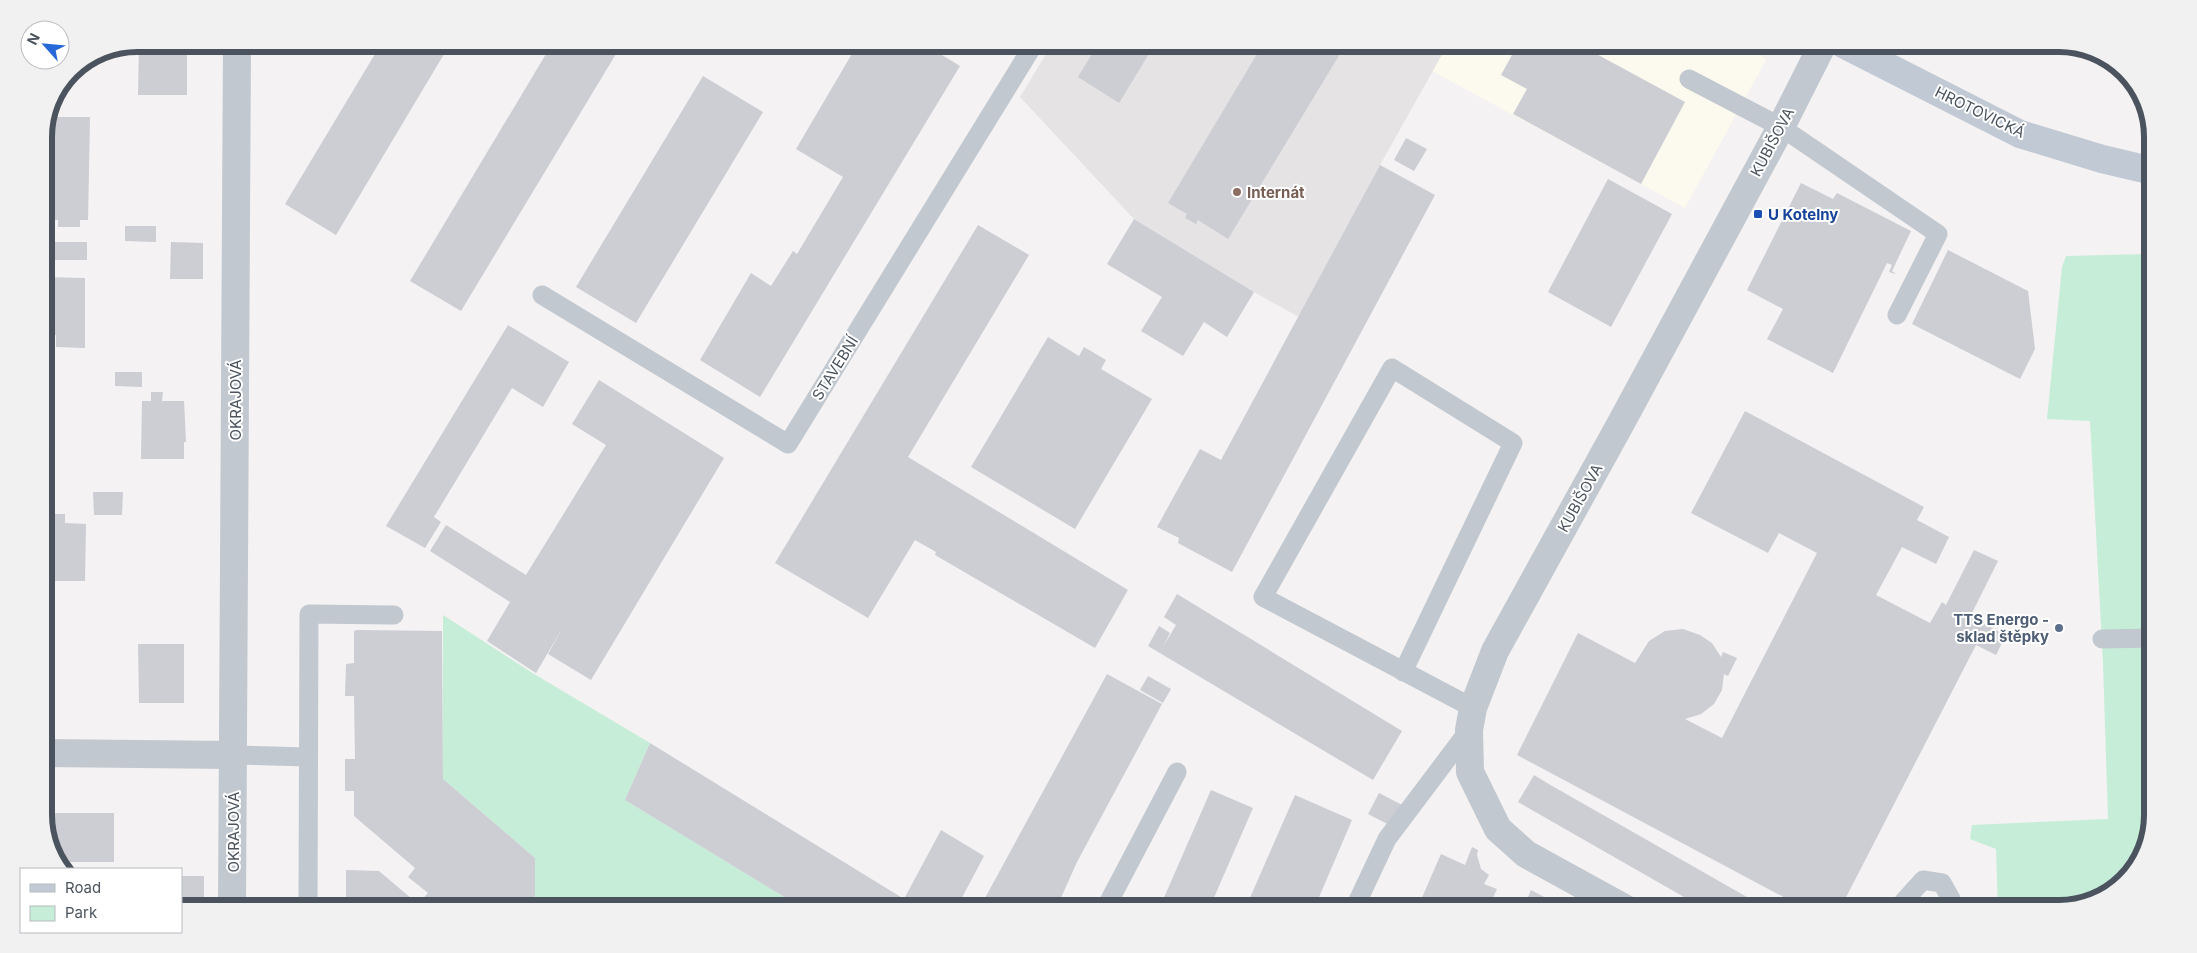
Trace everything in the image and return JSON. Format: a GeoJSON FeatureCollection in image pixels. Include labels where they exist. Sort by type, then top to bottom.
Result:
{"type":"FeatureCollection","features":[{"type":"Feature","properties":{"kind":"main road","name":"HROTOVICKÁ"},"geometry":{"type":"LineString","coordinates":[[1859,52],[2020,134],[2102,159],[2144,169]]}},
{"type":"Feature","properties":{"kind":"street","name":"OKRAJOVÁ"},"geometry":{"type":"LineString","coordinates":[[232,900],[237,52]]}},
{"type":"Feature","properties":{"kind":"street","name":"KUBIŠOVA"},"geometry":{"type":"LineString","coordinates":[[1610,900],[1526,854],[1498,829],[1470,772],[1471,719],[1495,651],[1595,472],[1780,127],[1818,52]]}},
{"type":"Feature","properties":{"kind":"street"},"geometry":{"type":"LineString","coordinates":[[53,753],[233,755]]}},
{"type":"Feature","properties":{"kind":"lane","name":"STAVEBNÍ"},"geometry":{"type":"LineString","coordinates":[[542,295],[788,444],[1027,52]]}},
{"type":"Feature","properties":{"kind":"lane"},"geometry":{"type":"LineString","coordinates":[[1689,79],[1780,127],[1938,234],[1897,315]]}},
{"type":"Feature","properties":{"kind":"lane"},"geometry":{"type":"LineString","coordinates":[[1358,900],[1387,840],[1471,719],[1404,672],[1263,597],[1392,368],[1513,443],[1404,672]]}},
{"type":"Feature","properties":{"kind":"lane"},"geometry":{"type":"LineString","coordinates":[[308,900],[309,614],[394,615]]}},
{"type":"Feature","properties":{"kind":"lane"},"geometry":{"type":"LineString","coordinates":[[2102,639],[2144,638]]}},
{"type":"Feature","properties":{"kind":"lane"},"geometry":{"type":"LineString","coordinates":[[233,755],[308,757]]}},
{"type":"Feature","properties":{"kind":"lane"},"geometry":{"type":"LineString","coordinates":[[1110,900],[1177,772]]}},
{"type":"Feature","properties":{"kind":"lane"},"geometry":{"type":"LineString","coordinates":[[1905,900],[1923,880],[1942,883],[1951,900]]}},
{"type":"Feature","properties":{"kind":"shaded area","name":"Internát"},"geometry":{"type":"Polygon","coordinates":[[[1047,52],[1444,52],[1380,165],[1299,317],[1134,219],[1020,97],[1047,52]]]}},
{"type":"Feature","properties":{"kind":"shaded area"},"geometry":{"type":"Polygon","coordinates":[[[1443,52],[1758,52],[1766,60],[1685,208],[1432,71],[1443,52]]]}},
{"type":"Feature","properties":{"kind":"green space"},"geometry":{"type":"Polygon","coordinates":[[[2144,254],[2143,832],[2138,848],[2130,863],[2116,879],[2097,892],[2071,900],[1998,900],[1996,849],[1970,839],[1972,825],[2108,819],[2103,662],[2090,421],[2047,419],[2062,267],[2066,256],[2144,254]]]}},
{"type":"Feature","properties":{"kind":"green space"},"geometry":{"type":"Polygon","coordinates":[[[443,615],[534,674],[650,743],[625,800],[789,900],[535,900],[535,858],[443,779],[443,615]]]}},
{"type":"Feature","properties":{"kind":"building"},"geometry":{"type":"Polygon","coordinates":[[[139,52],[187,52],[187,95],[138,95],[139,52]]]}},
{"type":"Feature","properties":{"kind":"building"},"geometry":{"type":"Polygon","coordinates":[[[376,52],[445,52],[336,235],[285,204],[376,52]]]}},
{"type":"Feature","properties":{"kind":"building"},"geometry":{"type":"Polygon","coordinates":[[[547,52],[617,52],[461,311],[410,281],[547,52]]]}},
{"type":"Feature","properties":{"kind":"building"},"geometry":{"type":"Polygon","coordinates":[[[853,52],[937,52],[960,66],[760,397],[700,360],[751,273],[771,286],[793,251],[797,254],[843,177],[796,149],[853,52]]]}},
{"type":"Feature","properties":{"kind":"building"},"geometry":{"type":"Polygon","coordinates":[[[1093,52],[1150,52],[1119,103],[1078,77],[1093,52]]]}},
{"type":"Feature","properties":{"kind":"building"},"geometry":{"type":"Polygon","coordinates":[[[1258,52],[1341,52],[1228,239],[1198,220],[1196,224],[1185,218],[1187,214],[1168,203],[1258,52]]]}},
{"type":"Feature","properties":{"kind":"building"},"geometry":{"type":"Polygon","coordinates":[[[1514,52],[1593,52],[1685,102],[1641,184],[1513,114],[1527,89],[1501,75],[1514,52]]]}},
{"type":"Feature","properties":{"kind":"building"},"geometry":{"type":"Polygon","coordinates":[[[703,76],[763,112],[636,323],[576,287],[703,76]]]}},
{"type":"Feature","properties":{"kind":"building"},"geometry":{"type":"Polygon","coordinates":[[[55,117],[90,117],[88,220],[80,220],[80,227],[58,227],[58,220],[53,220],[54,121],[55,117]]]}},
{"type":"Feature","properties":{"kind":"building"},"geometry":{"type":"Polygon","coordinates":[[[1406,138],[1427,149],[1414,171],[1394,160],[1406,138]]]}},
{"type":"Feature","properties":{"kind":"building"},"geometry":{"type":"Polygon","coordinates":[[[1380,165],[1435,195],[1232,572],[1178,543],[1179,538],[1157,527],[1200,449],[1221,460],[1380,165]]]}},
{"type":"Feature","properties":{"kind":"building"},"geometry":{"type":"Polygon","coordinates":[[[1608,179],[1672,214],[1611,327],[1548,292],[1608,179]]]}},
{"type":"Feature","properties":{"kind":"building"},"geometry":{"type":"Polygon","coordinates":[[[1801,183],[1833,199],[1837,193],[1911,231],[1892,271],[1896,274],[1889,272],[1892,265],[1887,263],[1833,373],[1767,339],[1783,309],[1747,290],[1801,183]]]}},
{"type":"Feature","properties":{"kind":"building"},"geometry":{"type":"Polygon","coordinates":[[[1134,219],[1254,292],[1227,337],[1204,322],[1183,356],[1141,331],[1162,297],[1107,264],[1134,219]]]}},
{"type":"Feature","properties":{"kind":"building"},"geometry":{"type":"Polygon","coordinates":[[[978,225],[1029,255],[908,457],[1128,590],[1095,648],[935,555],[936,552],[915,540],[868,618],[775,563],[978,225]]]}},
{"type":"Feature","properties":{"kind":"building"},"geometry":{"type":"Polygon","coordinates":[[[125,226],[156,226],[156,242],[125,241],[125,226]]]}},
{"type":"Feature","properties":{"kind":"building"},"geometry":{"type":"Polygon","coordinates":[[[53,242],[87,242],[87,260],[53,260],[53,242]]]}},
{"type":"Feature","properties":{"kind":"building"},"geometry":{"type":"Polygon","coordinates":[[[171,242],[203,243],[203,279],[170,279],[171,242]]]}},
{"type":"Feature","properties":{"kind":"building"},"geometry":{"type":"Polygon","coordinates":[[[1948,250],[2028,291],[2035,349],[2020,379],[1912,324],[1948,250]]]}},
{"type":"Feature","properties":{"kind":"building"},"geometry":{"type":"Polygon","coordinates":[[[53,277],[85,278],[85,348],[56,347],[56,335],[53,335],[53,277]]]}},
{"type":"Feature","properties":{"kind":"building"},"geometry":{"type":"Polygon","coordinates":[[[508,325],[569,362],[543,407],[512,388],[434,517],[441,522],[425,548],[386,526],[508,325]]]}},
{"type":"Feature","properties":{"kind":"building"},"geometry":{"type":"Polygon","coordinates":[[[1048,337],[1079,356],[1084,347],[1106,360],[1101,369],[1152,399],[1075,529],[971,467],[1048,337]]]}},
{"type":"Feature","properties":{"kind":"building"},"geometry":{"type":"Polygon","coordinates":[[[115,372],[142,372],[142,387],[115,386],[115,372]]]}},
{"type":"Feature","properties":{"kind":"building"},"geometry":{"type":"Polygon","coordinates":[[[599,380],[724,458],[591,680],[548,654],[563,627],[536,673],[487,641],[510,602],[430,551],[446,525],[526,575],[606,445],[572,424],[599,380]]]}},
{"type":"Feature","properties":{"kind":"building"},"geometry":{"type":"Polygon","coordinates":[[[151,392],[163,392],[162,401],[184,401],[186,442],[184,442],[184,459],[141,459],[142,401],[151,401],[151,392]]]}},
{"type":"Feature","properties":{"kind":"building"},"geometry":{"type":"Polygon","coordinates":[[[1745,411],[1924,507],[1917,520],[1949,537],[1936,564],[1902,547],[1876,595],[1930,623],[1942,602],[1946,605],[1974,550],[1998,561],[1970,617],[2006,635],[1996,655],[1976,645],[1845,900],[1789,900],[1517,755],[1578,633],[1635,663],[1649,641],[1665,631],[1683,629],[1700,635],[1712,643],[1721,657],[1723,652],[1737,658],[1728,676],[1724,674],[1722,690],[1714,704],[1701,714],[1685,719],[1722,738],[1817,553],[1779,533],[1768,553],[1691,513],[1745,411]]]}},
{"type":"Feature","properties":{"kind":"building"},"geometry":{"type":"Polygon","coordinates":[[[93,492],[123,492],[122,515],[94,515],[93,492]]]}},
{"type":"Feature","properties":{"kind":"building"},"geometry":{"type":"Polygon","coordinates":[[[53,514],[65,514],[65,523],[86,524],[85,581],[53,581],[53,514]]]}},
{"type":"Feature","properties":{"kind":"building"},"geometry":{"type":"Polygon","coordinates":[[[1177,594],[1402,731],[1373,780],[1148,646],[1159,626],[1170,633],[1163,647],[1176,625],[1164,617],[1177,594]]]}},
{"type":"Feature","properties":{"kind":"building"},"geometry":{"type":"Polygon","coordinates":[[[354,631],[442,631],[443,779],[535,858],[535,900],[422,900],[428,893],[408,877],[415,868],[354,816],[354,791],[345,791],[345,759],[355,759],[354,696],[345,696],[346,664],[354,663],[354,631]]]}},
{"type":"Feature","properties":{"kind":"building"},"geometry":{"type":"Polygon","coordinates":[[[138,644],[184,644],[184,703],[139,703],[138,644]]]}},
{"type":"Feature","properties":{"kind":"building"},"geometry":{"type":"Polygon","coordinates":[[[1107,674],[1162,704],[1077,862],[1060,900],[984,900],[1107,674]]]}},
{"type":"Feature","properties":{"kind":"building"},"geometry":{"type":"Polygon","coordinates":[[[1148,676],[1171,689],[1163,703],[1140,690],[1148,676]]]}},
{"type":"Feature","properties":{"kind":"building"},"geometry":{"type":"Polygon","coordinates":[[[650,743],[904,899],[941,830],[984,856],[961,900],[789,900],[625,800],[650,743]]]}},
{"type":"Feature","properties":{"kind":"building"},"geometry":{"type":"Polygon","coordinates":[[[1534,775],[1752,900],[1689,900],[1518,802],[1534,775]]]}},
{"type":"Feature","properties":{"kind":"building"},"geometry":{"type":"Polygon","coordinates":[[[1211,790],[1253,808],[1213,900],[1163,900],[1211,790]]]}},
{"type":"Feature","properties":{"kind":"building"},"geometry":{"type":"Polygon","coordinates":[[[1379,793],[1406,807],[1395,828],[1368,814],[1379,793]]]}},
{"type":"Feature","properties":{"kind":"building"},"geometry":{"type":"Polygon","coordinates":[[[1295,795],[1352,820],[1318,900],[1249,900],[1295,795]]]}},
{"type":"Feature","properties":{"kind":"building"},"geometry":{"type":"Polygon","coordinates":[[[53,813],[114,813],[114,862],[66,862],[57,843],[54,832],[53,813]]]}},
{"type":"Feature","properties":{"kind":"building"},"geometry":{"type":"Polygon","coordinates":[[[1472,847],[1478,850],[1477,855],[1481,869],[1489,875],[1484,884],[1497,889],[1492,900],[1421,900],[1441,854],[1465,865],[1472,847]]]}},
{"type":"Feature","properties":{"kind":"building"},"geometry":{"type":"Polygon","coordinates":[[[346,870],[379,871],[413,900],[346,900],[346,870]]]}},
{"type":"Feature","properties":{"kind":"building"},"geometry":{"type":"Polygon","coordinates":[[[182,876],[204,876],[204,900],[182,900],[182,876]]]}},
{"type":"Feature","properties":{"kind":"building"},"geometry":{"type":"Polygon","coordinates":[[[1531,890],[1548,899],[1548,900],[1527,900],[1531,890]]]}},
{"type":"Feature","properties":{"kind":"place","name":"Internát"},"geometry":{"type":"Point","coordinates":[1237,192]}},
{"type":"Feature","properties":{"kind":"place","name":"U Kotelny"},"geometry":{"type":"Point","coordinates":[1758,214]}},
{"type":"Feature","properties":{"kind":"place","name":"TTS Energo - sklad štěpky"},"geometry":{"type":"Point","coordinates":[2059,628]}}]}
